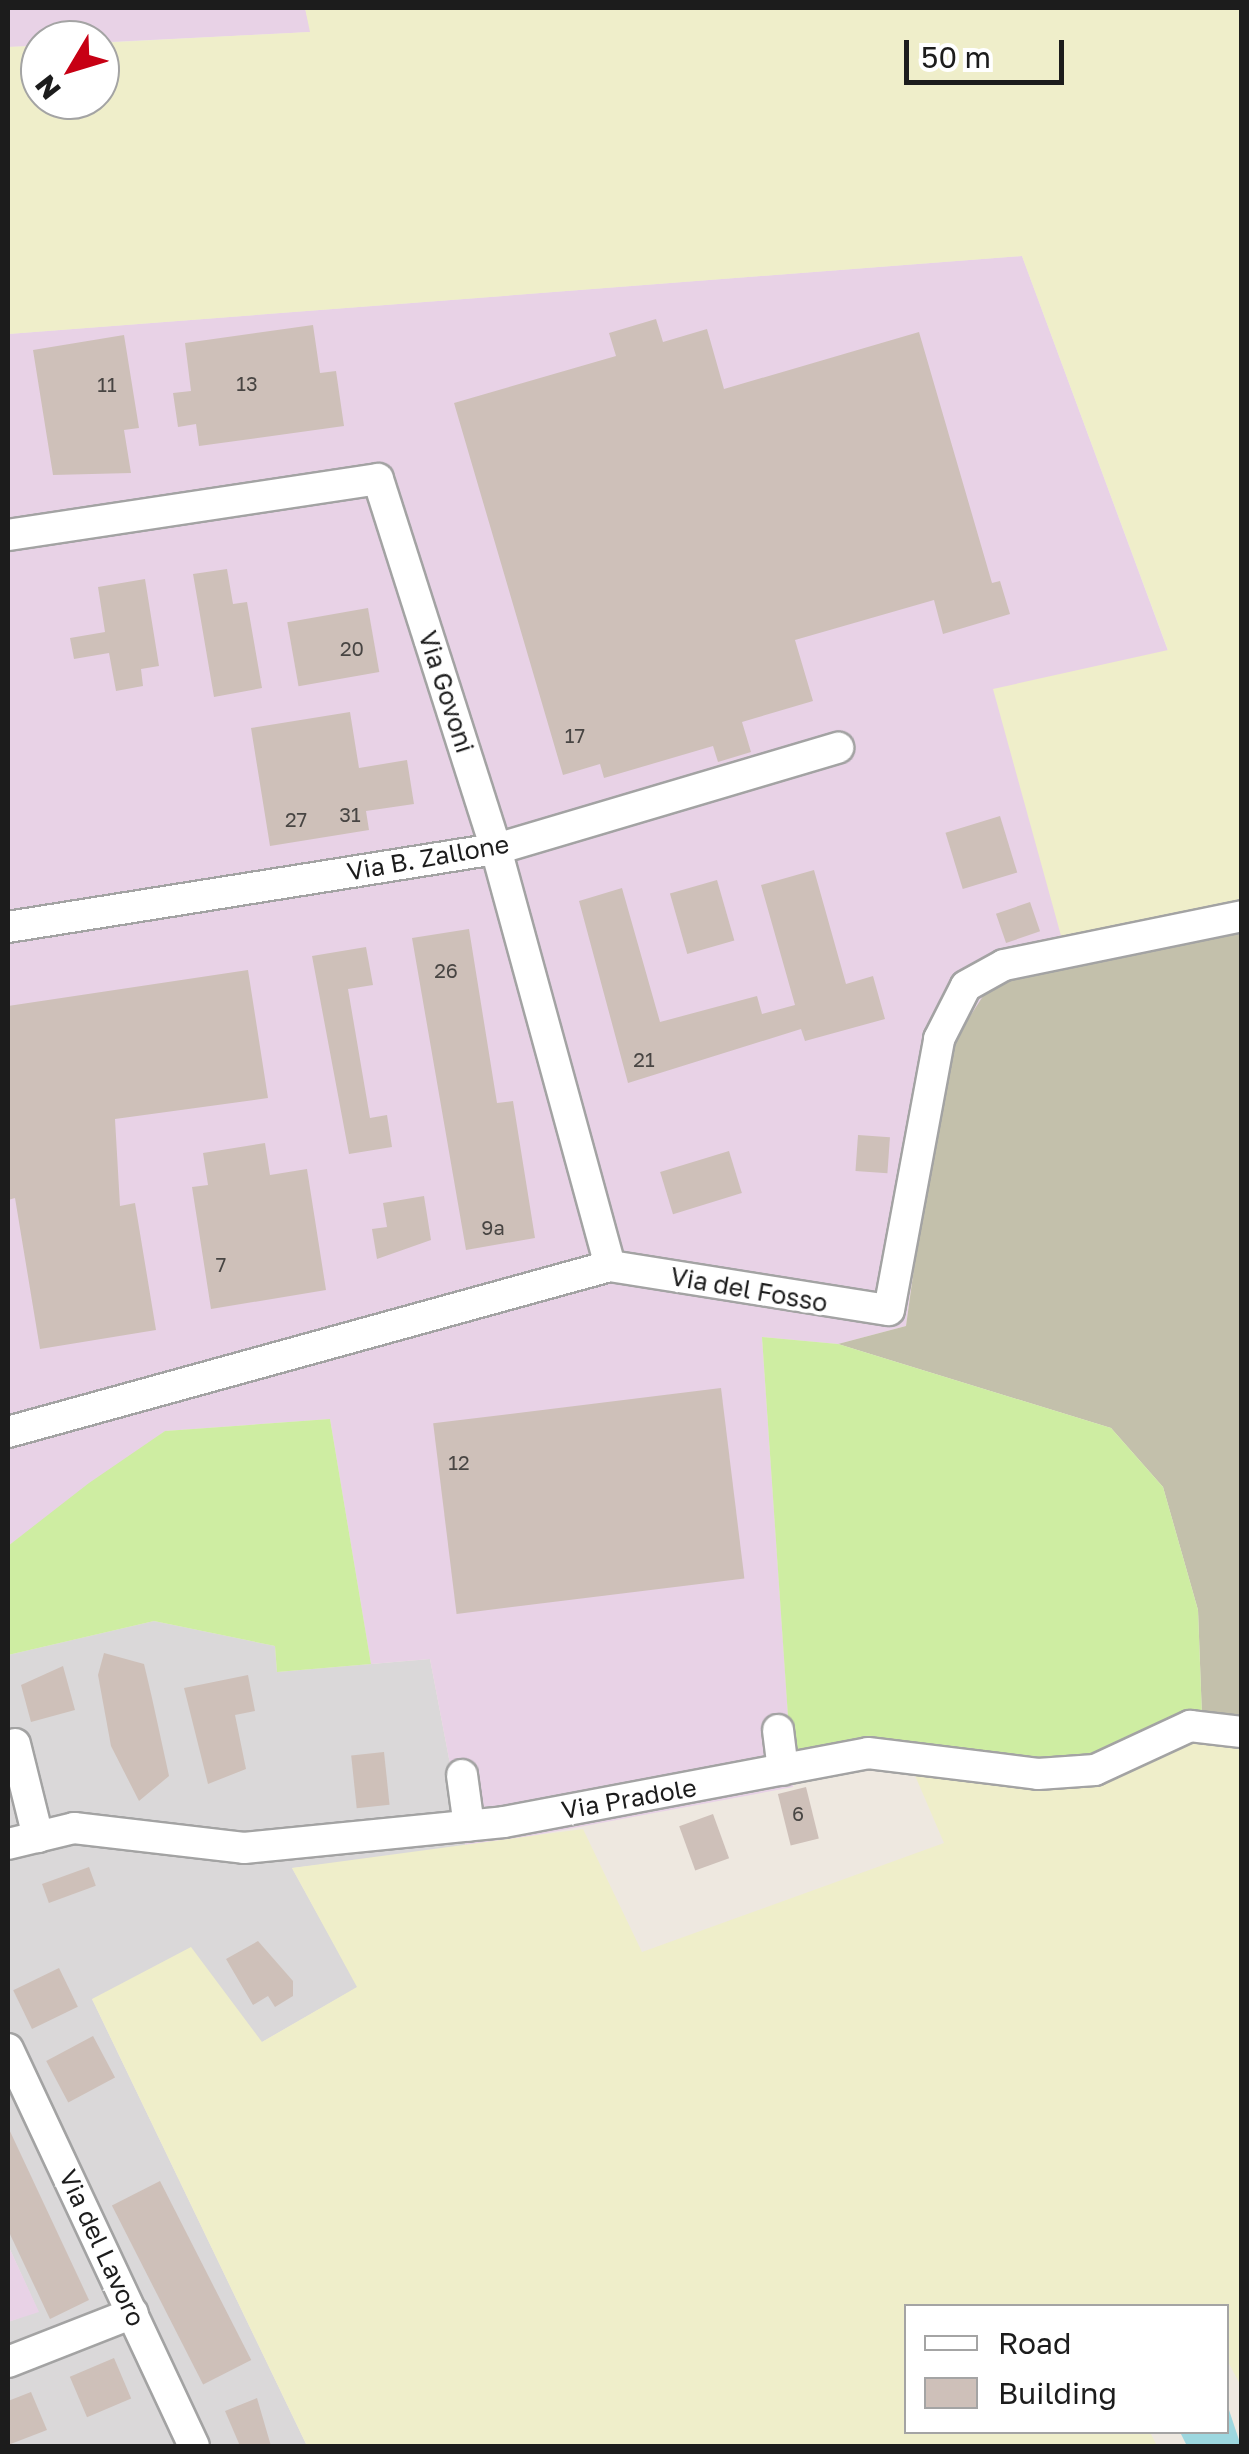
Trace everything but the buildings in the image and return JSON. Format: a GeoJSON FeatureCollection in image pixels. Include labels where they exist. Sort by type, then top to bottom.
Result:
{"type":"FeatureCollection","features":[{"type":"Feature","properties":{"kind":"street","name":"Via Govoni"},"geometry":{"type":"LineString","coordinates":[[8,535],[378,479],[496,849],[610,1266]]}},
{"type":"Feature","properties":{"kind":"street","name":"Via B. Zallone"},"geometry":{"type":"LineString","coordinates":[[8,927],[496,849],[838,748]]}},
{"type":"Feature","properties":{"kind":"street","name":"Via del Fosso"},"geometry":{"type":"LineString","coordinates":[[8,1432],[610,1266],[890,1310],[939,1039],[966,986],[1004,965],[1242,916]]}},
{"type":"Feature","properties":{"kind":"street","name":"Via Pradole"},"geometry":{"type":"LineString","coordinates":[[8,1844],[74,1828],[244,1848],[469,1826],[868,1753],[1057,1773],[1095,1770],[1190,1726],[1242,1732]]}},
{"type":"Feature","properties":{"kind":"street"},"geometry":{"type":"LineString","coordinates":[[778,1730],[782,1770]]}},
{"type":"Feature","properties":{"kind":"street"},"geometry":{"type":"LineString","coordinates":[[15,1744],[38,1836]]}},
{"type":"Feature","properties":{"kind":"street"},"geometry":{"type":"LineString","coordinates":[[462,1775],[469,1826]]}},
{"type":"Feature","properties":{"kind":"street","name":"Via del Lavoro"},"geometry":{"type":"LineString","coordinates":[[8,2050],[194,2446]]}},
{"type":"Feature","properties":{"kind":"street"},"geometry":{"type":"LineString","coordinates":[[8,2362],[133,2313]]}},
{"type":"Feature","properties":{"kind":"shaded area"},"geometry":{"type":"Polygon","coordinates":[[[8,8],[305,8],[311,32],[120,41],[120,20],[20,20],[20,46],[8,47],[8,8]]]}},
{"type":"Feature","properties":{"kind":"shaded area"},"geometry":{"type":"Polygon","coordinates":[[[1022,256],[1168,651],[1063,943],[943,1058],[906,1326],[838,1344],[762,1337],[793,1787],[466,1848],[430,1659],[371,1664],[330,1419],[165,1431],[8,1546],[8,334],[1022,256]]]}},
{"type":"Feature","properties":{"kind":"shaded area"},"geometry":{"type":"Polygon","coordinates":[[[1241,909],[1241,1722],[1202,1717],[1198,1610],[1163,1487],[1111,1428],[838,1344],[906,1326],[943,1058],[996,976],[1241,909]]]}},
{"type":"Feature","properties":{"kind":"shaded area"},"geometry":{"type":"Polygon","coordinates":[[[154,1621],[275,1646],[277,1672],[430,1659],[466,1848],[292,1868],[358,1987],[262,2042],[92,1999],[307,2446],[8,2446],[8,2322],[38,2311],[8,2245],[8,1655],[154,1621]]]}},
{"type":"Feature","properties":{"kind":"shaded area"},"geometry":{"type":"Polygon","coordinates":[[[8,2245],[39,2312],[8,2322],[8,2245]]]}},
{"type":"Feature","properties":{"kind":"green space"},"geometry":{"type":"Polygon","coordinates":[[[305,8],[1241,8],[1241,904],[1063,943],[993,689],[1168,650],[1022,256],[8,334],[8,47],[20,47],[20,120],[120,120],[120,42],[310,32],[305,8]]]}},
{"type":"Feature","properties":{"kind":"green space"},"geometry":{"type":"Polygon","coordinates":[[[762,1337],[838,1344],[1111,1428],[1163,1487],[1198,1610],[1202,1717],[1094,1758],[1035,1765],[791,1760],[762,1337]]]}},
{"type":"Feature","properties":{"kind":"green space"},"geometry":{"type":"Polygon","coordinates":[[[330,1419],[371,1664],[277,1672],[275,1646],[154,1621],[8,1655],[8,1546],[89,1483],[165,1431],[330,1419]]]}},
{"type":"Feature","properties":{"kind":"green space"},"geometry":{"type":"Polygon","coordinates":[[[1194,1738],[1241,1744],[1241,2386],[1229,2364],[1229,2304],[904,2304],[904,2434],[1151,2434],[1157,2446],[307,2446],[92,1999],[191,1947],[262,2042],[357,1987],[292,1868],[583,1829],[642,1952],[944,1843],[914,1773],[1037,1790],[1099,1785],[1194,1738]]]}},
{"type":"Feature","properties":{"kind":"water"},"geometry":{"type":"Polygon","coordinates":[[[1229,2410],[1241,2446],[1187,2446],[1181,2434],[1229,2434],[1229,2410]]]}}]}
